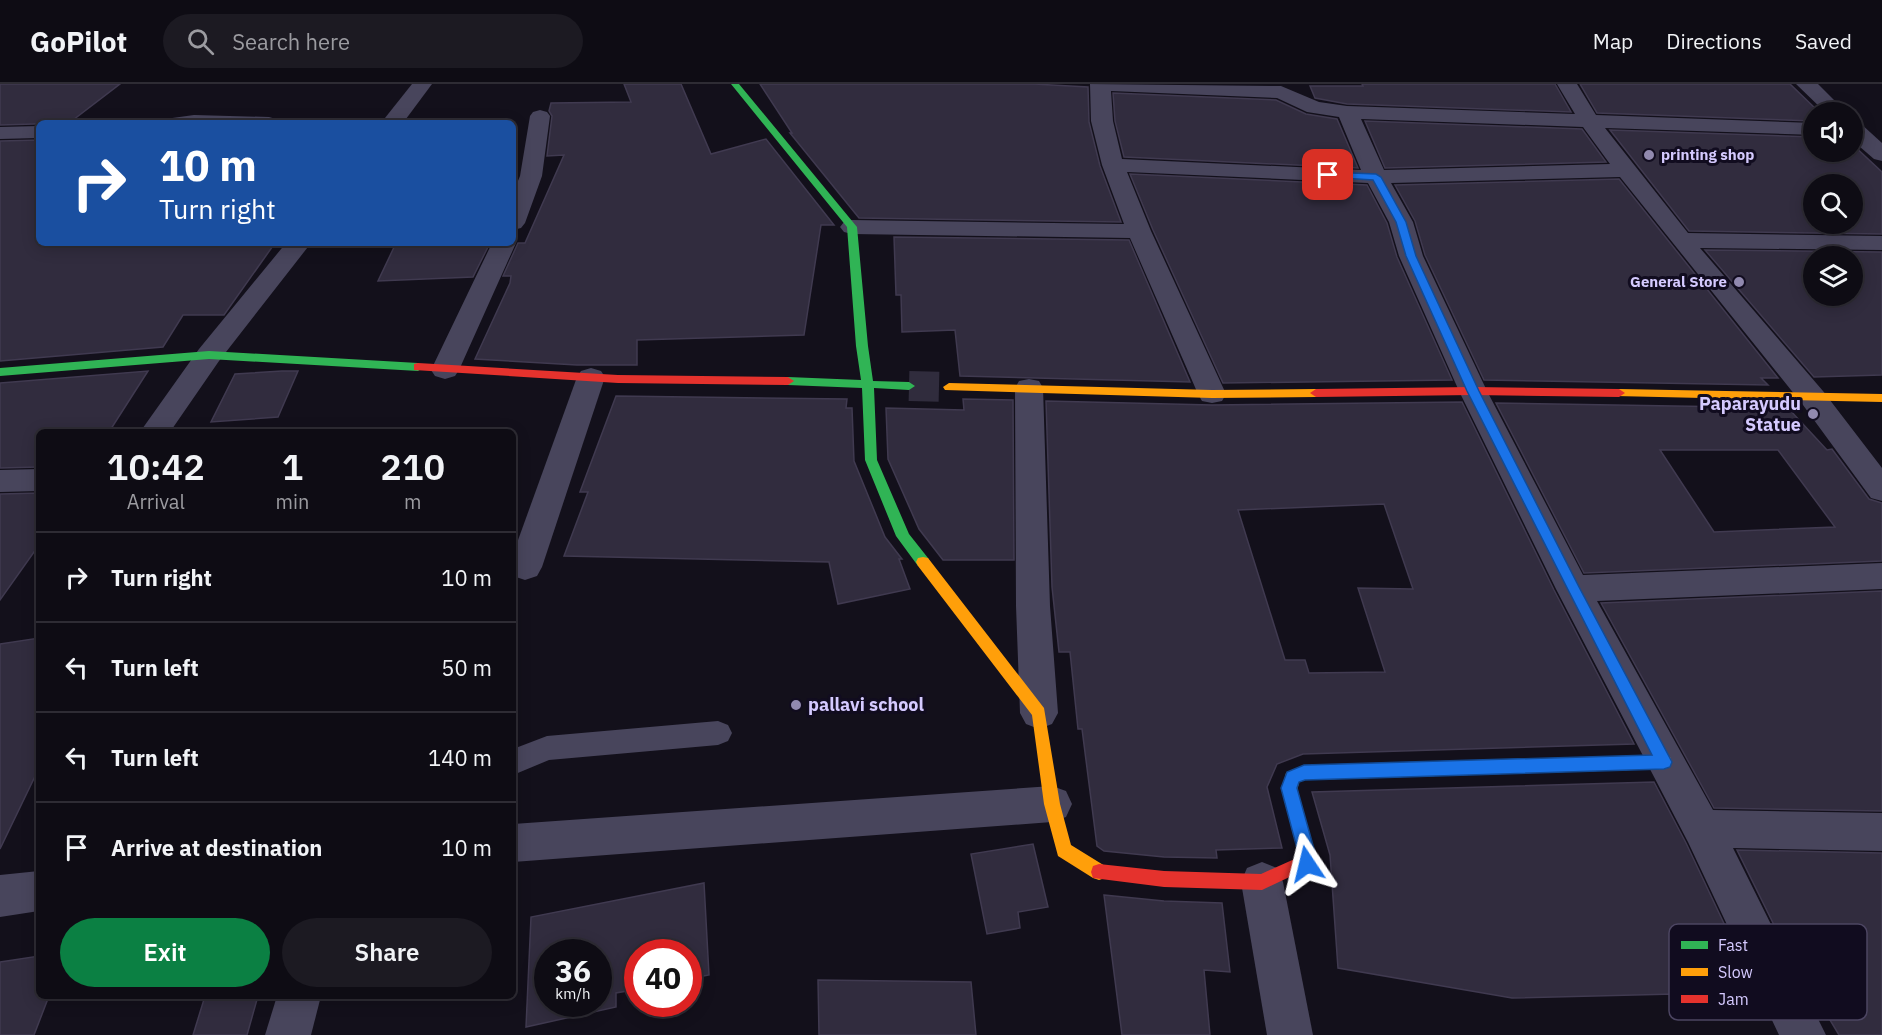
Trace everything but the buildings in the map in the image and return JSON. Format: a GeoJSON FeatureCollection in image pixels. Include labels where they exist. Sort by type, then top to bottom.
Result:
{"type":"FeatureCollection","features":[{"type":"Feature","properties":{"kind":"street"},"geometry":{"type":"LineString","coordinates":[[394,120],[422,84]]}},
{"type":"Feature","properties":{"kind":"street"},"geometry":{"type":"LineString","coordinates":[[735,84],[852,228],[862,346],[868,386],[871,460],[903,536],[1040,713]]}},
{"type":"Feature","properties":{"kind":"street"},"geometry":{"type":"LineString","coordinates":[[1212,394],[1139,231],[1113,165],[1102,121],[1100,84],[1281,92],[1314,108],[1347,112],[1803,129]]}},
{"type":"Feature","properties":{"kind":"street"},"geometry":{"type":"LineString","coordinates":[[1567,84],[1588,119],[1626,170],[1681,240],[1813,398],[1882,490]]}},
{"type":"Feature","properties":{"kind":"street"},"geometry":{"type":"LineString","coordinates":[[1806,84],[1825,102]]}},
{"type":"Feature","properties":{"kind":"street"},"geometry":{"type":"LineString","coordinates":[[1347,112],[1376,177],[1401,222],[1411,256],[1473,391],[1573,589],[1702,829],[1749,924]]}},
{"type":"Feature","properties":{"kind":"street"},"geometry":{"type":"LineString","coordinates":[[516,215],[531,176],[540,116]]}},
{"type":"Feature","properties":{"kind":"street"},"geometry":{"type":"LineString","coordinates":[[0,133],[36,132]]}},
{"type":"Feature","properties":{"kind":"street"},"geometry":{"type":"LineString","coordinates":[[1863,138],[1882,154]]}},
{"type":"Feature","properties":{"kind":"street"},"geometry":{"type":"LineString","coordinates":[[1113,165],[1376,177],[1626,170]]}},
{"type":"Feature","properties":{"kind":"street"},"geometry":{"type":"LineString","coordinates":[[852,228],[1139,231]]}},
{"type":"Feature","properties":{"kind":"street"},"geometry":{"type":"LineString","coordinates":[[1681,240],[1882,243]]}},
{"type":"Feature","properties":{"kind":"street"},"geometry":{"type":"LineString","coordinates":[[157,429],[209,355],[297,246]]}},
{"type":"Feature","properties":{"kind":"street"},"geometry":{"type":"LineString","coordinates":[[445,370],[503,246]]}},
{"type":"Feature","properties":{"kind":"street"},"geometry":{"type":"LineString","coordinates":[[0,372],[209,355],[591,377],[798,381],[868,386],[909,386]]}},
{"type":"Feature","properties":{"kind":"street"},"geometry":{"type":"LineString","coordinates":[[525,567],[591,377]]}},
{"type":"Feature","properties":{"kind":"street"},"geometry":{"type":"LineString","coordinates":[[949,387],[1212,394],[1473,391],[1882,398]]}},
{"type":"Feature","properties":{"kind":"street"},"geometry":{"type":"LineString","coordinates":[[1029,388],[1033,606],[1040,713],[1052,804],[1064,850],[1096,872],[1164,879],[1262,882],[1297,865],[1307,864],[1307,856],[1289,788],[1293,778],[1304,773],[1664,762]]}},
{"type":"Feature","properties":{"kind":"street"},"geometry":{"type":"LineString","coordinates":[[0,481],[36,480]]}},
{"type":"Feature","properties":{"kind":"street"},"geometry":{"type":"LineString","coordinates":[[1573,589],[1882,576]]}},
{"type":"Feature","properties":{"kind":"street"},"geometry":{"type":"LineString","coordinates":[[516,843],[1052,804]]}},
{"type":"Feature","properties":{"kind":"street"},"geometry":{"type":"LineString","coordinates":[[1702,829],[1882,832]]}},
{"type":"Feature","properties":{"kind":"street"},"geometry":{"type":"LineString","coordinates":[[1262,882],[1290,1035]]}},
{"type":"Feature","properties":{"kind":"street"},"geometry":{"type":"LineString","coordinates":[[0,896],[36,891]]}},
{"type":"Feature","properties":{"kind":"street"},"geometry":{"type":"LineString","coordinates":[[288,1035],[298,999]]}},
{"type":"Feature","properties":{"kind":"street"},"geometry":{"type":"LineString","coordinates":[[1796,1020],[1803,1035]]}},
{"type":"Feature","properties":{"kind":"lane"},"geometry":{"type":"LineString","coordinates":[[516,761],[547,748],[718,733]]}},
{"type":"Feature","properties":{"kind":"tunnel"},"geometry":{"type":"LineString","coordinates":[[909,386],[949,387]]}},
{"type":"Feature","properties":{"kind":"traffic: fast"},"geometry":{"type":"LineString","coordinates":[[735,84],[852,227],[862,346],[868,386],[871,460],[903,536],[923,562]]}},
{"type":"Feature","properties":{"kind":"traffic: fast"},"geometry":{"type":"LineString","coordinates":[[0,372],[209,355],[418,367]]}},
{"type":"Feature","properties":{"kind":"traffic: fast"},"geometry":{"type":"LineString","coordinates":[[788,381],[909,386]]}},
{"type":"Feature","properties":{"kind":"traffic: slow"},"geometry":{"type":"LineString","coordinates":[[949,387],[1212,394],[1316,393]]}},
{"type":"Feature","properties":{"kind":"traffic: slow"},"geometry":{"type":"LineString","coordinates":[[1619,393],[1882,398]]}},
{"type":"Feature","properties":{"kind":"traffic: slow"},"geometry":{"type":"LineString","coordinates":[[923,562],[1039,713],[1052,804],[1064,850],[1099,872]]}},
{"type":"Feature","properties":{"kind":"traffic: slow"},"geometry":{"type":"LineString","coordinates":[[1290,791],[1292,778],[1304,773],[1664,762]]}},
{"type":"Feature","properties":{"kind":"traffic: jam"},"geometry":{"type":"LineString","coordinates":[[418,367],[618,379],[788,381]]}},
{"type":"Feature","properties":{"kind":"traffic: jam"},"geometry":{"type":"LineString","coordinates":[[1316,393],[1473,391],[1619,393]]}},
{"type":"Feature","properties":{"kind":"traffic: jam"},"geometry":{"type":"LineString","coordinates":[[1099,872],[1164,879],[1262,882],[1297,865],[1307,864],[1307,856],[1290,791]]}},
{"type":"Feature","properties":{"kind":"place","name":"printing shop"},"geometry":{"type":"Point","coordinates":[1649,155]}},
{"type":"Feature","properties":{"kind":"place","name":"General Store"},"geometry":{"type":"Point","coordinates":[1739,282]}},
{"type":"Feature","properties":{"kind":"place","name":"Paparayudu Statue"},"geometry":{"type":"Point","coordinates":[1813,414]}},
{"type":"Feature","properties":{"kind":"place","name":"pallavi school"},"geometry":{"type":"Point","coordinates":[796,705]}},
{"type":"Feature","properties":{"kind":"route"},"geometry":{"type":"LineString","coordinates":[[1307,864],[1307,856],[1289,788],[1293,778],[1304,773],[1664,762],[1473,391],[1411,256],[1401,222],[1376,177],[1328,175]]}}]}
